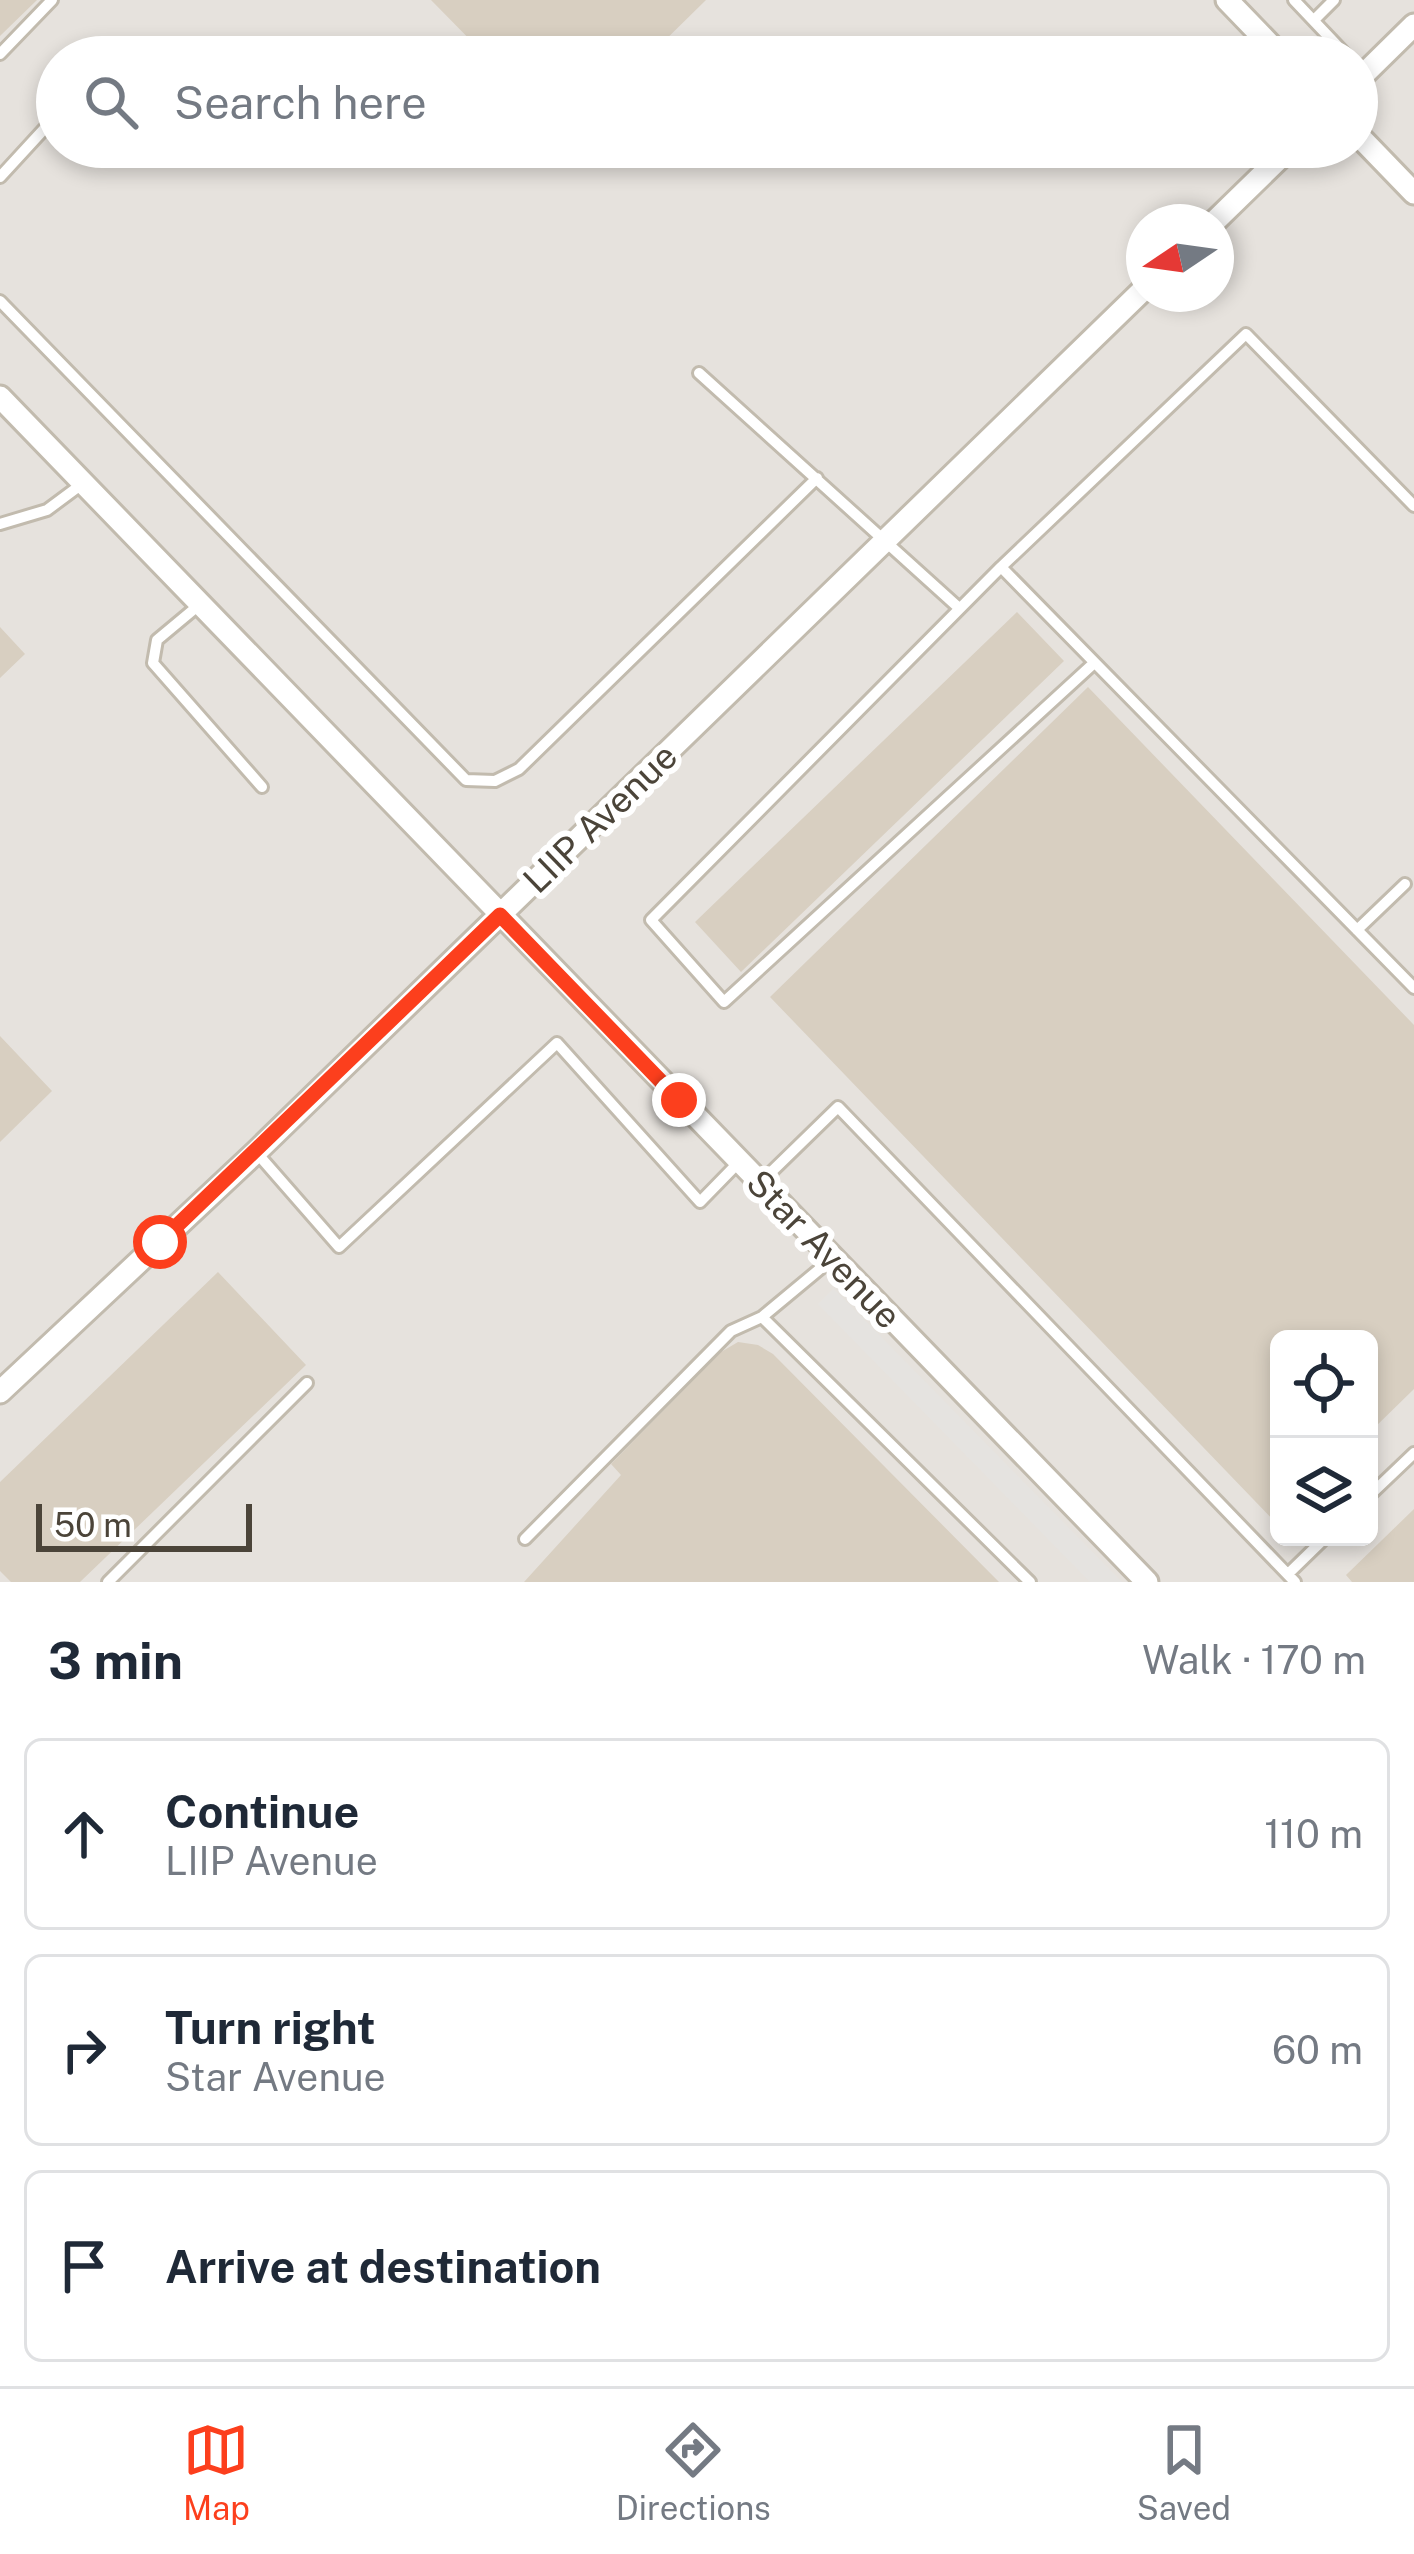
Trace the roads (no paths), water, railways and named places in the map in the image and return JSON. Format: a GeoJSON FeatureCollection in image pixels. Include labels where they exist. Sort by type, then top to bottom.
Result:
{"type":"FeatureCollection","features":[{"type":"Feature","properties":{"kind":"street"},"geometry":{"type":"LineString","coordinates":[[1227,0],[1262,36]]}},
{"type":"Feature","properties":{"kind":"street"},"geometry":{"type":"LineString","coordinates":[[1378,57],[1414,26]]}},
{"type":"Feature","properties":{"kind":"street"},"geometry":{"type":"LineString","coordinates":[[1378,156],[1414,193]]}},
{"type":"Feature","properties":{"kind":"street"},"geometry":{"type":"LineString","coordinates":[[1232,204],[1269,168]]}},
{"type":"Feature","properties":{"kind":"street","name":"LIIP Avenue"},"geometry":{"type":"LineString","coordinates":[[0,1393],[256,1152],[1126,307]]}},
{"type":"Feature","properties":{"kind":"street","name":"Star Avenue"},"geometry":{"type":"LineString","coordinates":[[0,397],[1147,1582]]}},
{"type":"Feature","properties":{"kind":"lane"},"geometry":{"type":"LineString","coordinates":[[0,54],[52,0]]}},
{"type":"Feature","properties":{"kind":"lane"},"geometry":{"type":"LineString","coordinates":[[1294,0],[1329,36]]}},
{"type":"Feature","properties":{"kind":"lane"},"geometry":{"type":"LineString","coordinates":[[1314,20],[1334,0]]}},
{"type":"Feature","properties":{"kind":"lane"},"geometry":{"type":"LineString","coordinates":[[0,177],[36,138]]}},
{"type":"Feature","properties":{"kind":"lane"},"geometry":{"type":"LineString","coordinates":[[0,301],[466,780],[495,781],[519,769],[817,478]]}},
{"type":"Feature","properties":{"kind":"lane"},"geometry":{"type":"LineString","coordinates":[[1093,664],[724,1002],[651,920],[959,608],[1246,334],[1414,506]]}},
{"type":"Feature","properties":{"kind":"lane"},"geometry":{"type":"LineString","coordinates":[[699,373],[959,608]]}},
{"type":"Feature","properties":{"kind":"lane"},"geometry":{"type":"LineString","coordinates":[[0,524],[47,510],[83,483]]}},
{"type":"Feature","properties":{"kind":"lane"},"geometry":{"type":"LineString","coordinates":[[1001,567],[1414,988]]}},
{"type":"Feature","properties":{"kind":"lane"},"geometry":{"type":"LineString","coordinates":[[200,604],[157,640],[153,663],[262,787]]}},
{"type":"Feature","properties":{"kind":"lane"},"geometry":{"type":"LineString","coordinates":[[1357,930],[1405,884]]}},
{"type":"Feature","properties":{"kind":"lane"},"geometry":{"type":"LineString","coordinates":[[256,1152],[339,1247],[557,1043],[700,1202],[739,1162]]}},
{"type":"Feature","properties":{"kind":"lane"},"geometry":{"type":"LineString","coordinates":[[760,1183],[838,1107],[1291,1578],[1318,1546]]}},
{"type":"Feature","properties":{"kind":"lane"},"geometry":{"type":"LineString","coordinates":[[525,1539],[731,1330],[763,1317],[833,1258]]}},
{"type":"Feature","properties":{"kind":"lane"},"geometry":{"type":"LineString","coordinates":[[763,1317],[1030,1582]]}},
{"type":"Feature","properties":{"kind":"lane"},"geometry":{"type":"LineString","coordinates":[[108,1582],[307,1383]]}},
{"type":"Feature","properties":{"kind":"lane"},"geometry":{"type":"LineString","coordinates":[[1378,1487],[1414,1453]]}}]}
